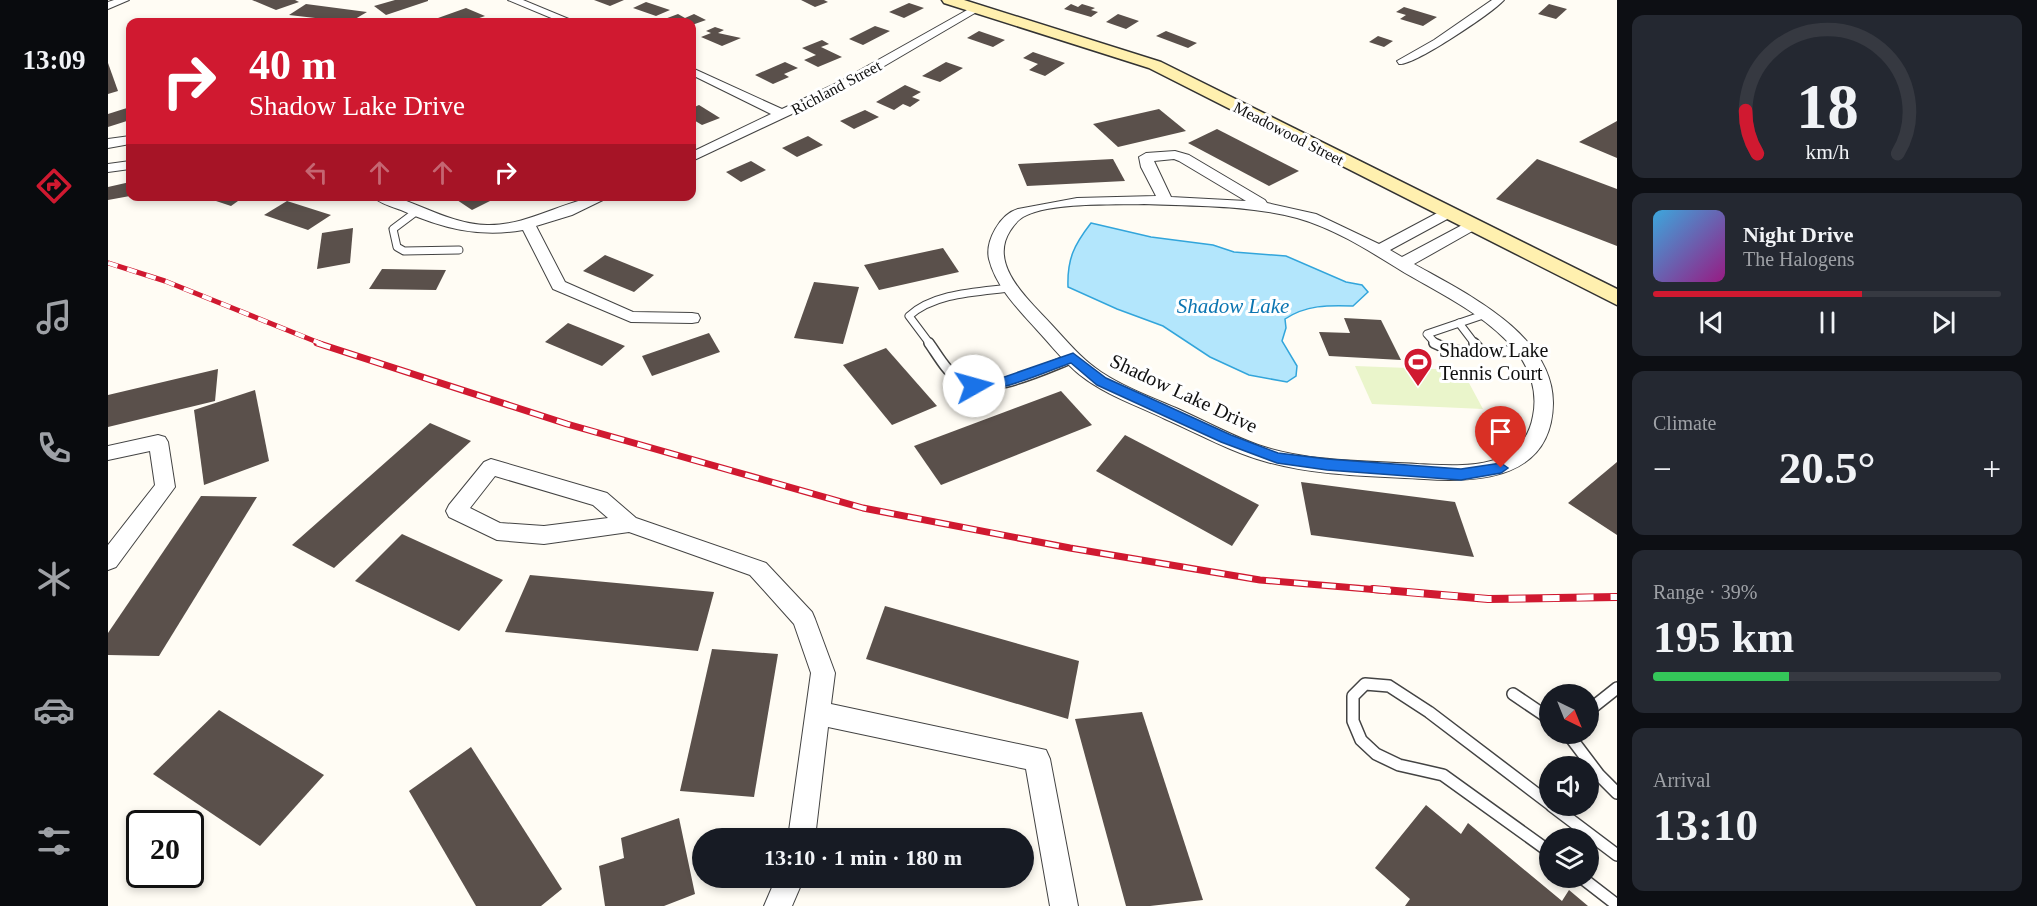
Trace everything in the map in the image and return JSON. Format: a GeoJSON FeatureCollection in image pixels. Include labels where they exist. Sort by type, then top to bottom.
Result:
{"type":"FeatureCollection","features":[{"type":"Feature","properties":{"kind":"street"},"geometry":{"type":"LineString","coordinates":[[108,6],[124,0]]}},
{"type":"Feature","properties":{"kind":"street"},"geometry":{"type":"LineString","coordinates":[[513,0],[560,18]]}},
{"type":"Feature","properties":{"kind":"street","name":"Meadowood Street"},"geometry":{"type":"LineString","coordinates":[[949,0],[1155,65],[1446,214],[1617,298]]}},
{"type":"Feature","properties":{"kind":"street"},"geometry":{"type":"LineString","coordinates":[[1402,61],[1438,42],[1499,0]]}},
{"type":"Feature","properties":{"kind":"street","name":"Richland Street"},"geometry":{"type":"LineString","coordinates":[[696,155],[850,81],[976,8]]}},
{"type":"Feature","properties":{"kind":"street"},"geometry":{"type":"LineString","coordinates":[[696,72],[783,115]]}},
{"type":"Feature","properties":{"kind":"street"},"geometry":{"type":"LineString","coordinates":[[108,144],[126,140]]}},
{"type":"Feature","properties":{"kind":"street"},"geometry":{"type":"LineString","coordinates":[[1166,201],[1148,167],[1146,157],[1175,155],[1184,158],[1270,209]]}},
{"type":"Feature","properties":{"kind":"street"},"geometry":{"type":"LineString","coordinates":[[108,168],[126,166]]}},
{"type":"Feature","properties":{"kind":"street"},"geometry":{"type":"LineString","coordinates":[[392,201],[449,224],[483,229],[528,225],[561,215],[593,201]]}},
{"type":"Feature","properties":{"kind":"street","name":"Shadow Lake Drive"},"geometry":{"type":"LineString","coordinates":[[1166,201],[1244,204],[1299,214],[1341,229],[1499,323],[1531,359],[1545,385],[1543,416],[1524,456],[1501,468],[1461,474],[1327,465],[1277,458],[1226,439],[1102,382],[1073,357],[1009,288],[999,267],[996,248],[1002,231],[1018,213],[1066,202],[1166,201]]}},
{"type":"Feature","properties":{"kind":"street"},"geometry":{"type":"LineString","coordinates":[[1378,250],[1446,214]]}},
{"type":"Feature","properties":{"kind":"street"},"geometry":{"type":"LineString","coordinates":[[528,225],[559,285],[631,317],[692,318]]}},
{"type":"Feature","properties":{"kind":"street"},"geometry":{"type":"LineString","coordinates":[[1402,264],[1471,226]]}},
{"type":"Feature","properties":{"kind":"street"},"geometry":{"type":"LineString","coordinates":[[108,453],[158,442],[165,488],[108,561]]}},
{"type":"Feature","properties":{"kind":"street"},"geometry":{"type":"LineString","coordinates":[[629,524],[544,536],[497,531],[456,511],[491,467],[600,499],[629,524],[758,569],[804,619],[823,673],[802,828]]}},
{"type":"Feature","properties":{"kind":"street"},"geometry":{"type":"LineString","coordinates":[[818,713],[1037,759],[1064,906]]}},
{"type":"Feature","properties":{"kind":"street"},"geometry":{"type":"LineString","coordinates":[[778,906],[786,888]]}},
{"type":"Feature","properties":{"kind":"lane"},"geometry":{"type":"LineString","coordinates":[[417,211],[393,229],[394,245],[397,249],[404,251],[459,250]]}},
{"type":"Feature","properties":{"kind":"lane"},"geometry":{"type":"LineString","coordinates":[[1009,288],[970,293],[921,305],[909,316],[957,378],[974,386],[991,386],[1073,357]]}},
{"type":"Feature","properties":{"kind":"lane"},"geometry":{"type":"LineString","coordinates":[[1486,314],[1427,334],[1429,340],[1436,347],[1451,350],[1523,350]]}},
{"type":"Feature","properties":{"kind":"lane"},"geometry":{"type":"LineString","coordinates":[[1459,323],[1480,350]]}},
{"type":"Feature","properties":{"kind":"lane"},"geometry":{"type":"LineString","coordinates":[[1539,796],[1429,712],[1389,686],[1365,684],[1353,696],[1353,721],[1361,740],[1376,754],[1399,765],[1443,775],[1539,844]]}},
{"type":"Feature","properties":{"kind":"lane"},"geometry":{"type":"LineString","coordinates":[[1599,702],[1617,688]]}},
{"type":"Feature","properties":{"kind":"lane"},"geometry":{"type":"LineString","coordinates":[[1514,694],[1539,711]]}},
{"type":"Feature","properties":{"kind":"lane"},"geometry":{"type":"LineString","coordinates":[[1576,744],[1617,793]]}},
{"type":"Feature","properties":{"kind":"lane"},"geometry":{"type":"LineString","coordinates":[[1566,816],[1617,855]]}},
{"type":"Feature","properties":{"kind":"lane"},"geometry":{"type":"LineString","coordinates":[[1595,888],[1617,904]]}},
{"type":"Feature","properties":{"kind":"green space","name":"Shadow Lake Tennis Court"},"geometry":{"type":"Polygon","coordinates":[[[1355,366],[1462,370],[1483,409],[1372,404],[1355,366]]]}},
{"type":"Feature","properties":{"kind":"water","name":"Shadow Lake"},"geometry":{"type":"Polygon","coordinates":[[[1091,223],[1151,237],[1213,245],[1234,252],[1286,256],[1346,282],[1362,285],[1368,292],[1353,306],[1309,308],[1285,319],[1286,328],[1282,341],[1297,366],[1296,376],[1287,382],[1249,375],[1210,357],[1163,326],[1068,287],[1070,260],[1080,238],[1091,223]]]}},
{"type":"Feature","properties":{"kind":"building"},"geometry":{"type":"Polygon","coordinates":[[[252,0],[295,0],[299,2],[276,10],[252,0]]]}},
{"type":"Feature","properties":{"kind":"building"},"geometry":{"type":"Polygon","coordinates":[[[395,0],[428,1],[386,15],[374,6],[395,0]]]}},
{"type":"Feature","properties":{"kind":"building"},"geometry":{"type":"Polygon","coordinates":[[[594,0],[624,0],[610,6],[594,0]]]}},
{"type":"Feature","properties":{"kind":"building"},"geometry":{"type":"Polygon","coordinates":[[[801,0],[824,0],[828,2],[815,7],[801,0]]]}},
{"type":"Feature","properties":{"kind":"building"},"geometry":{"type":"Polygon","coordinates":[[[646,2],[670,10],[656,16],[633,8],[646,2]]]}},
{"type":"Feature","properties":{"kind":"building"},"geometry":{"type":"Polygon","coordinates":[[[909,3],[924,8],[904,18],[889,12],[909,3]]]}},
{"type":"Feature","properties":{"kind":"building"},"geometry":{"type":"Polygon","coordinates":[[[306,4],[367,12],[357,18],[315,18],[289,15],[306,4]]]}},
{"type":"Feature","properties":{"kind":"building"},"geometry":{"type":"Polygon","coordinates":[[[1071,4],[1078,7],[1082,4],[1095,8],[1091,10],[1098,12],[1091,17],[1064,9],[1071,4]]]}},
{"type":"Feature","properties":{"kind":"building"},"geometry":{"type":"Polygon","coordinates":[[[1549,4],[1567,9],[1556,19],[1538,14],[1549,4]]]}},
{"type":"Feature","properties":{"kind":"building"},"geometry":{"type":"Polygon","coordinates":[[[1404,7],[1437,17],[1423,26],[1400,19],[1406,15],[1396,12],[1404,7]]]}},
{"type":"Feature","properties":{"kind":"building"},"geometry":{"type":"Polygon","coordinates":[[[466,8],[485,16],[479,18],[438,18],[466,8]]]}},
{"type":"Feature","properties":{"kind":"building"},"geometry":{"type":"Polygon","coordinates":[[[678,14],[685,18],[667,18],[678,14]]]}},
{"type":"Feature","properties":{"kind":"building"},"geometry":{"type":"Polygon","coordinates":[[[694,14],[706,20],[696,24],[696,18],[685,18],[694,14]]]}},
{"type":"Feature","properties":{"kind":"building"},"geometry":{"type":"Polygon","coordinates":[[[1118,14],[1139,21],[1126,29],[1106,22],[1118,14]]]}},
{"type":"Feature","properties":{"kind":"building"},"geometry":{"type":"Polygon","coordinates":[[[875,26],[890,31],[863,45],[849,39],[875,26]]]}},
{"type":"Feature","properties":{"kind":"building"},"geometry":{"type":"Polygon","coordinates":[[[715,27],[724,30],[718,33],[741,38],[722,46],[701,37],[711,33],[706,31],[715,27]]]}},
{"type":"Feature","properties":{"kind":"building"},"geometry":{"type":"Polygon","coordinates":[[[979,31],[1005,40],[993,47],[967,38],[979,31]]]}},
{"type":"Feature","properties":{"kind":"building"},"geometry":{"type":"Polygon","coordinates":[[[1166,31],[1197,43],[1188,48],[1156,36],[1166,31]]]}},
{"type":"Feature","properties":{"kind":"building"},"geometry":{"type":"Polygon","coordinates":[[[1378,36],[1393,41],[1384,47],[1369,42],[1378,36]]]}},
{"type":"Feature","properties":{"kind":"building"},"geometry":{"type":"Polygon","coordinates":[[[822,40],[829,44],[821,47],[842,57],[818,67],[804,60],[816,55],[802,48],[822,40]]]}},
{"type":"Feature","properties":{"kind":"building"},"geometry":{"type":"Polygon","coordinates":[[[1033,52],[1065,63],[1045,76],[1029,70],[1038,64],[1023,58],[1033,52]]]}},
{"type":"Feature","properties":{"kind":"building"},"geometry":{"type":"Polygon","coordinates":[[[785,62],[798,68],[784,74],[789,77],[773,84],[755,75],[785,62]]]}},
{"type":"Feature","properties":{"kind":"building"},"geometry":{"type":"Polygon","coordinates":[[[946,62],[963,68],[940,82],[922,76],[946,62]]]}},
{"type":"Feature","properties":{"kind":"building"},"geometry":{"type":"Polygon","coordinates":[[[108,63],[118,91],[108,94],[108,63]]]}},
{"type":"Feature","properties":{"kind":"building"},"geometry":{"type":"Polygon","coordinates":[[[905,85],[921,92],[912,97],[920,100],[910,107],[903,104],[894,110],[876,102],[905,85]]]}},
{"type":"Feature","properties":{"kind":"building"},"geometry":{"type":"Polygon","coordinates":[[[699,105],[720,118],[702,125],[696,121],[696,106],[699,105]]]}},
{"type":"Feature","properties":{"kind":"building"},"geometry":{"type":"Polygon","coordinates":[[[126,108],[126,121],[108,127],[108,114],[126,108]]]}},
{"type":"Feature","properties":{"kind":"building"},"geometry":{"type":"Polygon","coordinates":[[[1159,109],[1186,131],[1118,147],[1093,124],[1159,109]]]}},
{"type":"Feature","properties":{"kind":"building"},"geometry":{"type":"Polygon","coordinates":[[[865,110],[879,117],[854,129],[840,121],[865,110]]]}},
{"type":"Feature","properties":{"kind":"building"},"geometry":{"type":"Polygon","coordinates":[[[1617,121],[1617,158],[1579,142],[1617,121]]]}},
{"type":"Feature","properties":{"kind":"building"},"geometry":{"type":"Polygon","coordinates":[[[1217,129],[1299,171],[1269,186],[1188,143],[1217,129]]]}},
{"type":"Feature","properties":{"kind":"building"},"geometry":{"type":"Polygon","coordinates":[[[808,136],[823,145],[797,157],[782,148],[808,136]]]}},
{"type":"Feature","properties":{"kind":"building"},"geometry":{"type":"Polygon","coordinates":[[[1113,159],[1125,181],[1027,186],[1018,164],[1113,159]]]}},
{"type":"Feature","properties":{"kind":"building"},"geometry":{"type":"Polygon","coordinates":[[[1537,159],[1617,189],[1617,246],[1496,199],[1537,159]]]}},
{"type":"Feature","properties":{"kind":"building"},"geometry":{"type":"Polygon","coordinates":[[[751,161],[766,170],[741,182],[726,172],[751,161]]]}},
{"type":"Feature","properties":{"kind":"building"},"geometry":{"type":"Polygon","coordinates":[[[126,183],[126,197],[108,200],[108,187],[126,183]]]}},
{"type":"Feature","properties":{"kind":"building"},"geometry":{"type":"Polygon","coordinates":[[[216,201],[238,201],[231,206],[216,201]]]}},
{"type":"Feature","properties":{"kind":"building"},"geometry":{"type":"Polygon","coordinates":[[[287,201],[331,215],[308,230],[264,215],[287,201]]]}},
{"type":"Feature","properties":{"kind":"building"},"geometry":{"type":"Polygon","coordinates":[[[458,201],[490,201],[472,210],[458,201]]]}},
{"type":"Feature","properties":{"kind":"building"},"geometry":{"type":"Polygon","coordinates":[[[353,228],[350,263],[317,269],[322,233],[353,228]]]}},
{"type":"Feature","properties":{"kind":"building"},"geometry":{"type":"Polygon","coordinates":[[[943,248],[959,272],[879,290],[864,265],[943,248]]]}},
{"type":"Feature","properties":{"kind":"building"},"geometry":{"type":"Polygon","coordinates":[[[605,255],[654,275],[634,292],[583,271],[605,255]]]}},
{"type":"Feature","properties":{"kind":"building"},"geometry":{"type":"Polygon","coordinates":[[[382,269],[446,270],[436,290],[369,289],[382,269]]]}},
{"type":"Feature","properties":{"kind":"building"},"geometry":{"type":"Polygon","coordinates":[[[814,282],[859,287],[843,344],[794,338],[814,282]]]}},
{"type":"Feature","properties":{"kind":"building"},"geometry":{"type":"Polygon","coordinates":[[[1344,318],[1381,320],[1401,360],[1329,356],[1319,332],[1350,333],[1344,318]]]}},
{"type":"Feature","properties":{"kind":"building"},"geometry":{"type":"Polygon","coordinates":[[[568,323],[625,346],[602,366],[545,342],[568,323]]]}},
{"type":"Feature","properties":{"kind":"building"},"geometry":{"type":"Polygon","coordinates":[[[709,333],[720,352],[652,376],[642,356],[709,333]]]}},
{"type":"Feature","properties":{"kind":"building"},"geometry":{"type":"Polygon","coordinates":[[[886,348],[937,406],[892,425],[843,365],[886,348]]]}},
{"type":"Feature","properties":{"kind":"building"},"geometry":{"type":"Polygon","coordinates":[[[218,369],[215,401],[108,427],[108,395],[218,369]]]}},
{"type":"Feature","properties":{"kind":"building"},"geometry":{"type":"Polygon","coordinates":[[[255,390],[269,461],[204,485],[194,410],[255,390]]]}},
{"type":"Feature","properties":{"kind":"building"},"geometry":{"type":"Polygon","coordinates":[[[1061,391],[1092,425],[941,485],[914,446],[1061,391]]]}},
{"type":"Feature","properties":{"kind":"building"},"geometry":{"type":"Polygon","coordinates":[[[430,423],[471,441],[334,568],[292,545],[430,423]]]}},
{"type":"Feature","properties":{"kind":"building"},"geometry":{"type":"Polygon","coordinates":[[[1125,435],[1259,505],[1232,546],[1096,471],[1125,435]]]}},
{"type":"Feature","properties":{"kind":"building"},"geometry":{"type":"Polygon","coordinates":[[[1617,462],[1617,535],[1568,503],[1617,462]]]}},
{"type":"Feature","properties":{"kind":"building"},"geometry":{"type":"Polygon","coordinates":[[[1301,482],[1455,502],[1474,557],[1311,535],[1301,482]]]}},
{"type":"Feature","properties":{"kind":"building"},"geometry":{"type":"Polygon","coordinates":[[[201,496],[257,497],[159,656],[108,655],[108,633],[201,496]]]}},
{"type":"Feature","properties":{"kind":"building"},"geometry":{"type":"Polygon","coordinates":[[[402,534],[503,580],[459,631],[355,581],[402,534]]]}},
{"type":"Feature","properties":{"kind":"building"},"geometry":{"type":"Polygon","coordinates":[[[530,575],[714,592],[698,651],[505,632],[530,575]]]}},
{"type":"Feature","properties":{"kind":"building"},"geometry":{"type":"Polygon","coordinates":[[[885,606],[1079,661],[1068,719],[866,659],[885,606]]]}},
{"type":"Feature","properties":{"kind":"building"},"geometry":{"type":"Polygon","coordinates":[[[712,649],[778,654],[754,797],[680,791],[712,649]]]}},
{"type":"Feature","properties":{"kind":"building"},"geometry":{"type":"Polygon","coordinates":[[[219,710],[324,775],[260,846],[153,774],[219,710]]]}},
{"type":"Feature","properties":{"kind":"building"},"geometry":{"type":"Polygon","coordinates":[[[1142,712],[1203,900],[1150,906],[1126,906],[1075,719],[1142,712]]]}},
{"type":"Feature","properties":{"kind":"building"},"geometry":{"type":"Polygon","coordinates":[[[471,747],[562,889],[541,906],[476,906],[409,791],[471,747]]]}},
{"type":"Feature","properties":{"kind":"building"},"geometry":{"type":"Polygon","coordinates":[[[1426,805],[1461,834],[1468,823],[1539,882],[1539,888],[1546,888],[1562,901],[1569,890],[1588,906],[1405,906],[1410,899],[1375,868],[1426,805]]]}},
{"type":"Feature","properties":{"kind":"building"},"geometry":{"type":"Polygon","coordinates":[[[679,818],[695,894],[664,906],[605,906],[599,866],[624,858],[621,838],[679,818]]]}},
{"type":"Feature","properties":{"kind":"railway"},"geometry":{"type":"LineString","coordinates":[[108,263],[165,281],[322,344]]}},
{"type":"Feature","properties":{"kind":"railway"},"geometry":{"type":"LineString","coordinates":[[317,343],[567,424],[863,508],[1070,548],[1260,580],[1391,591]]}},
{"type":"Feature","properties":{"kind":"railway"},"geometry":{"type":"LineString","coordinates":[[1373,589],[1488,599],[1617,597]]}},
{"type":"Feature","properties":{"kind":"place","name":"Shadow Lake Tennis Court"},"geometry":{"type":"Point","coordinates":[1418,388]}},
{"type":"Feature","properties":{"kind":"route"},"geometry":{"type":"LineString","coordinates":[[974,386],[991,386],[1073,357],[1102,382],[1226,439],[1277,458],[1327,465],[1461,474],[1501,468]]}}]}
